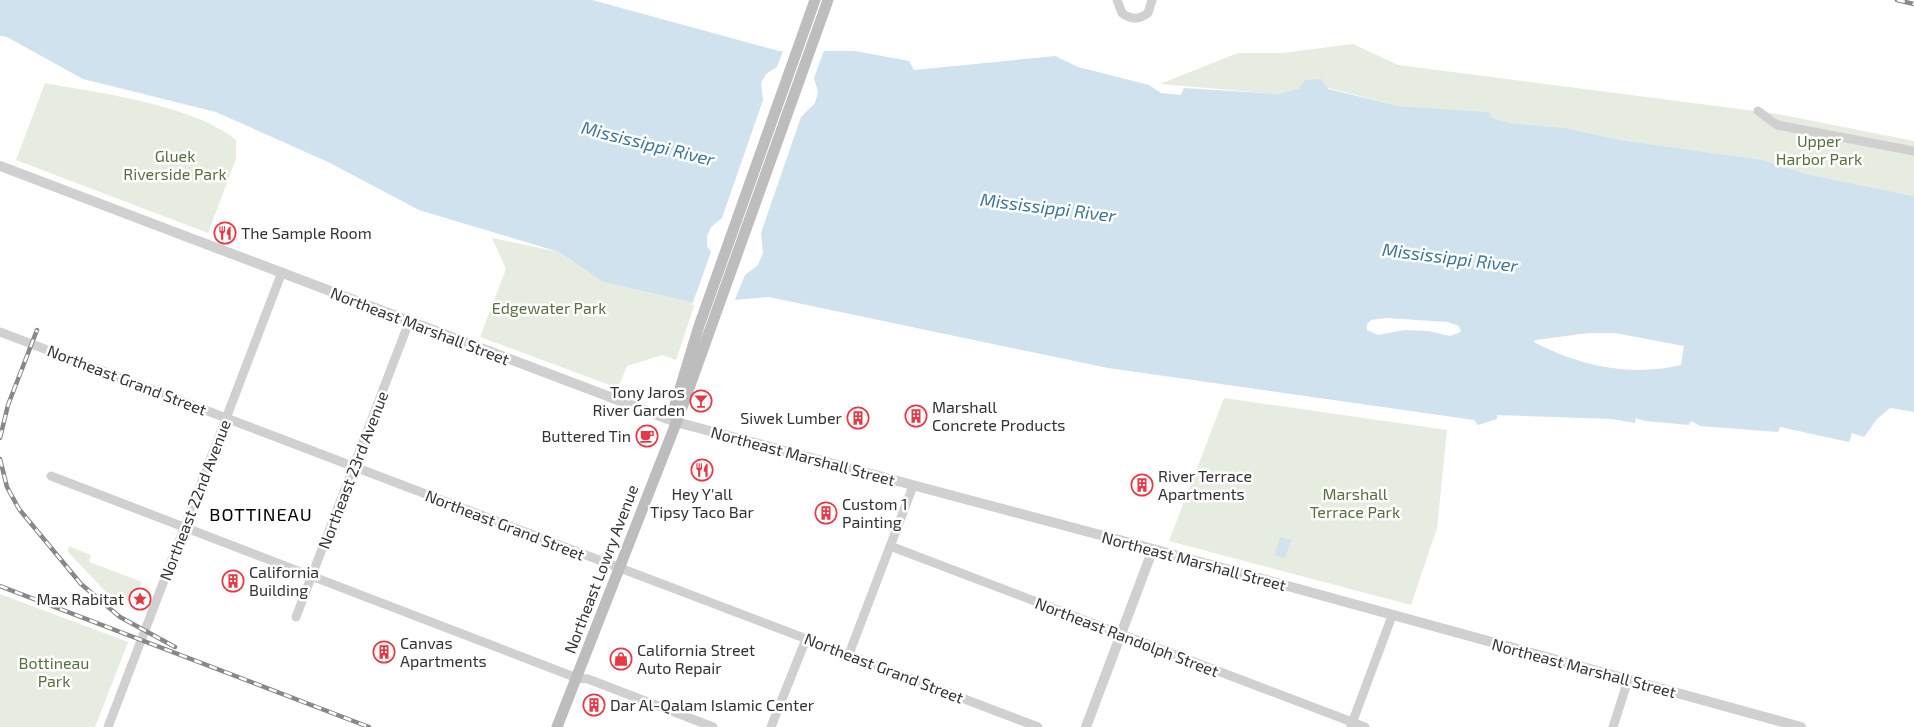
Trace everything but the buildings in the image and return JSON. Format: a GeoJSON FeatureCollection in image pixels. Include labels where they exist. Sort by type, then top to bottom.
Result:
{"type":"FeatureCollection","features":[{"type":"Feature","properties":{"kind":"main road","name":"Northeast Lowry Avenue"},"geometry":{"type":"LineString","coordinates":[[676,422],[675,405],[699,326],[762,143],[815,0]]}},
{"type":"Feature","properties":{"kind":"main road","name":"Northeast Lowry Avenue"},"geometry":{"type":"LineString","coordinates":[[557,727],[711,330],[775,144],[828,0]]}},
{"type":"Feature","properties":{"kind":"street"},"geometry":{"type":"LineString","coordinates":[[1117,0],[1122,13],[1132,18],[1138,18],[1148,13],[1152,0]]}},
{"type":"Feature","properties":{"kind":"street"},"geometry":{"type":"LineString","coordinates":[[1758,111],[1777,125],[1914,151]]}},
{"type":"Feature","properties":{"kind":"street","name":"Northeast Marshall Street"},"geometry":{"type":"LineString","coordinates":[[0,166],[676,422],[1154,549],[1801,727]]}},
{"type":"Feature","properties":{"kind":"street","name":"Northeast 22nd Avenue"},"geometry":{"type":"LineString","coordinates":[[108,727],[282,272]]}},
{"type":"Feature","properties":{"kind":"street","name":"Northeast 23rd Avenue"},"geometry":{"type":"LineString","coordinates":[[296,617],[409,322]]}},
{"type":"Feature","properties":{"kind":"street","name":"Northeast Grand Street"},"geometry":{"type":"LineString","coordinates":[[0,332],[1038,727]]}},
{"type":"Feature","properties":{"kind":"street"},"geometry":{"type":"LineString","coordinates":[[51,476],[577,678],[588,679],[713,727]]}},
{"type":"Feature","properties":{"kind":"street"},"geometry":{"type":"LineString","coordinates":[[849,654],[912,486]]}},
{"type":"Feature","properties":{"kind":"street","name":"Northeast Randolph Street"},"geometry":{"type":"LineString","coordinates":[[890,546],[1352,725],[1365,727]]}},
{"type":"Feature","properties":{"kind":"street"},"geometry":{"type":"LineString","coordinates":[[1086,727],[1154,549]]}},
{"type":"Feature","properties":{"kind":"street"},"geometry":{"type":"LineString","coordinates":[[1352,725],[1392,616]]}},
{"type":"Feature","properties":{"kind":"street"},"geometry":{"type":"LineString","coordinates":[[771,727],[806,638]]}},
{"type":"Feature","properties":{"kind":"street"},"geometry":{"type":"LineString","coordinates":[[1613,727],[1628,680]]}},
{"type":"Feature","properties":{"kind":"green space","name":"Upper Harbor Park"},"geometry":{"type":"Polygon","coordinates":[[[1353,44],[1398,65],[1778,114],[1914,141],[1914,196],[1806,174],[1763,160],[1620,140],[1566,128],[1511,123],[1492,118],[1489,112],[1399,106],[1328,88],[1300,88],[1278,94],[1160,84],[1238,53],[1283,53],[1353,44]]]}},
{"type":"Feature","properties":{"kind":"green space","name":"Gluek Riverside Park"},"geometry":{"type":"Polygon","coordinates":[[[45,83],[118,96],[171,109],[218,128],[236,140],[236,159],[208,233],[16,160],[45,83]]]}},
{"type":"Feature","properties":{"kind":"green space","name":"Edgewater Park"},"geometry":{"type":"Polygon","coordinates":[[[492,238],[559,252],[603,282],[695,303],[676,360],[662,355],[627,366],[618,388],[480,337],[506,269],[492,238]]]}},
{"type":"Feature","properties":{"kind":"green space","name":"Marshall Terrace Park"},"geometry":{"type":"Polygon","coordinates":[[[1224,398],[1447,430],[1437,528],[1411,605],[1169,541],[1224,398]]]}},
{"type":"Feature","properties":{"kind":"green space"},"geometry":{"type":"Polygon","coordinates":[[[69,546],[91,555],[89,562],[142,582],[133,602],[106,592],[68,552],[69,546]]]}},
{"type":"Feature","properties":{"kind":"green space","name":"Bottineau Park"},"geometry":{"type":"Polygon","coordinates":[[[0,594],[128,642],[95,727],[0,727],[0,594]]]}},
{"type":"Feature","properties":{"kind":"water","name":"Mississippi River"},"geometry":{"type":"Polygon","coordinates":[[[0,0],[592,0],[779,51],[855,51],[909,61],[914,70],[1055,56],[1078,67],[1149,85],[1161,93],[1181,95],[1184,88],[1278,94],[1300,88],[1305,80],[1321,79],[1328,89],[1399,106],[1489,112],[1492,118],[1511,123],[1566,128],[1620,140],[1763,160],[1806,174],[1914,196],[1914,412],[1890,408],[1877,419],[1864,437],[1852,433],[1849,442],[1780,427],[1778,432],[1700,426],[1691,421],[1689,425],[1645,421],[1636,418],[1635,423],[1612,419],[1497,415],[1497,419],[1478,425],[1474,420],[1108,368],[769,297],[695,303],[603,282],[559,252],[419,210],[328,162],[216,112],[83,79],[7,37],[0,36],[0,0]],[[1386,318],[1371,320],[1367,324],[1367,330],[1378,335],[1404,330],[1428,331],[1450,336],[1461,332],[1459,326],[1448,322],[1386,318]],[[1589,333],[1535,340],[1534,342],[1569,357],[1606,367],[1643,370],[1681,365],[1684,346],[1615,333],[1589,333]]]}},
{"type":"Feature","properties":{"kind":"water"},"geometry":{"type":"Polygon","coordinates":[[[1280,537],[1291,540],[1285,558],[1275,555],[1280,537]]]}},
{"type":"Feature","properties":{"kind":"pier"},"geometry":{"type":"Polygon","coordinates":[[[784,48],[825,48],[814,78],[818,92],[815,103],[801,117],[761,233],[763,253],[758,265],[745,275],[734,302],[692,305],[711,252],[707,246],[707,236],[711,227],[722,218],[763,100],[761,83],[766,74],[777,67],[784,48]]]}},
{"type":"Feature","properties":{"kind":"railway"},"geometry":{"type":"LineString","coordinates":[[1897,0],[1914,4]]}},
{"type":"Feature","properties":{"kind":"railway"},"geometry":{"type":"LineString","coordinates":[[0,438],[8,405],[37,330]]}},
{"type":"Feature","properties":{"kind":"railway"},"geometry":{"type":"LineString","coordinates":[[0,459],[7,487],[19,509],[81,584],[120,617],[175,647]]}},
{"type":"Feature","properties":{"kind":"railway"},"geometry":{"type":"LineString","coordinates":[[0,586],[369,727]]}},
{"type":"Feature","properties":{"kind":"place","name":"The Sample Room"},"geometry":{"type":"Point","coordinates":[225,233]}},
{"type":"Feature","properties":{"kind":"place","name":"Tony Jaros River Garden"},"geometry":{"type":"Point","coordinates":[701,401]}},
{"type":"Feature","properties":{"kind":"place","name":"Marshall Concrete Products"},"geometry":{"type":"Point","coordinates":[916,416]}},
{"type":"Feature","properties":{"kind":"place","name":"Siwek Lumber"},"geometry":{"type":"Point","coordinates":[858,418]}},
{"type":"Feature","properties":{"kind":"place","name":"Buttered Tin"},"geometry":{"type":"Point","coordinates":[647,436]}},
{"type":"Feature","properties":{"kind":"place","name":"Hey Y'all Tipsy Taco Bar"},"geometry":{"type":"Point","coordinates":[702,470]}},
{"type":"Feature","properties":{"kind":"place","name":"River Terrace Apartments"},"geometry":{"type":"Point","coordinates":[1142,485]}},
{"type":"Feature","properties":{"kind":"place","name":"Custom 1 Painting"},"geometry":{"type":"Point","coordinates":[826,513]}},
{"type":"Feature","properties":{"kind":"place","name":"California Building"},"geometry":{"type":"Point","coordinates":[233,581]}},
{"type":"Feature","properties":{"kind":"place","name":"Max Rabitat"},"geometry":{"type":"Point","coordinates":[140,599]}},
{"type":"Feature","properties":{"kind":"place","name":"Canvas Apartments"},"geometry":{"type":"Point","coordinates":[384,652]}},
{"type":"Feature","properties":{"kind":"place","name":"California Street Auto Repair"},"geometry":{"type":"Point","coordinates":[621,659]}},
{"type":"Feature","properties":{"kind":"place","name":"Dar Al-Qalam Islamic Center"},"geometry":{"type":"Point","coordinates":[594,705]}},
{"type":"Feature","properties":{"kind":"district","name":"BOTTINEAU"},"geometry":{"type":"Point","coordinates":[261,515]}}]}
